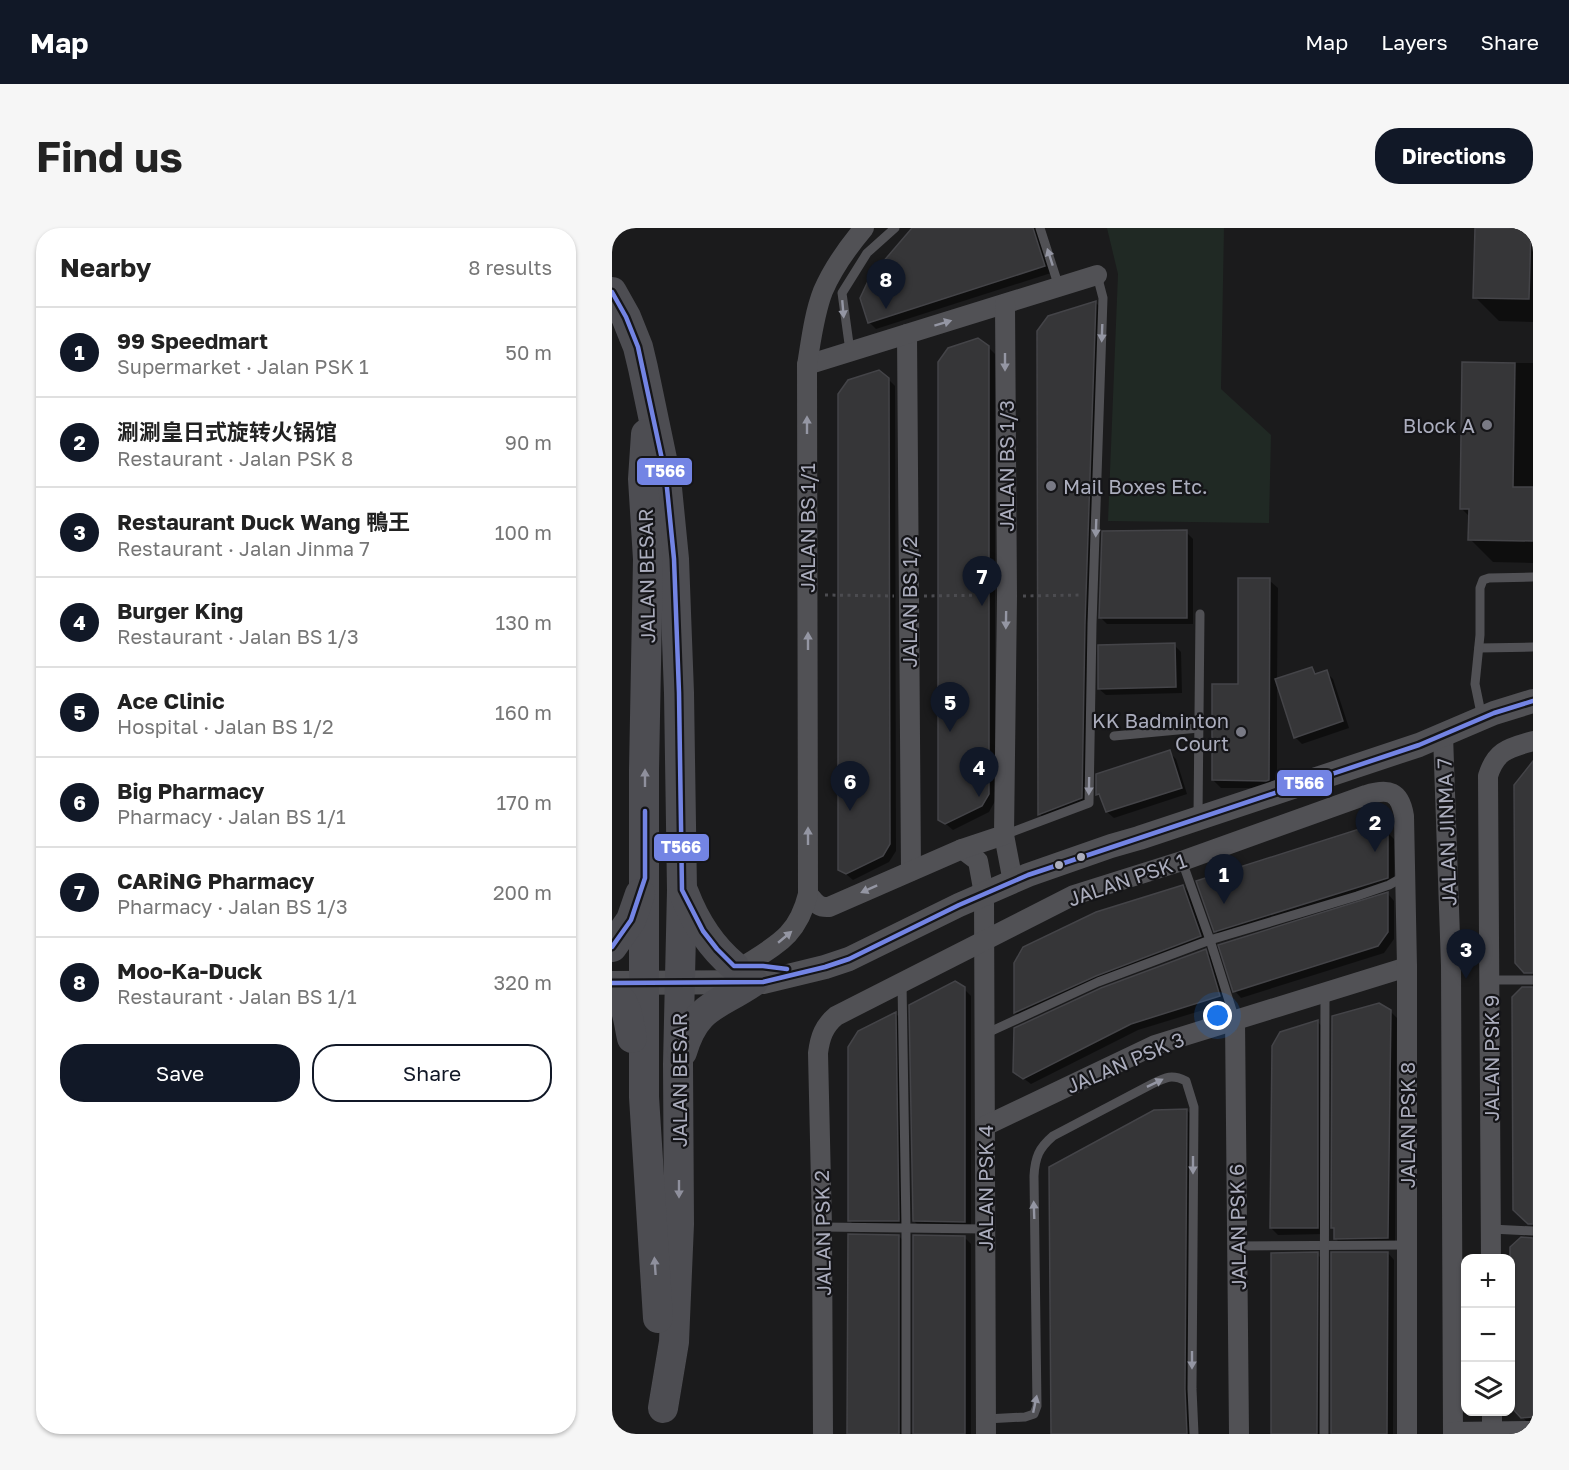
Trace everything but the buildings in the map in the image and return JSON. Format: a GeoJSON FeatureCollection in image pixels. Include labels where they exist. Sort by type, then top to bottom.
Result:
{"type":"FeatureCollection","features":[{"type":"Feature","properties":{"kind":"main road"},"geometry":{"type":"LineString","coordinates":[[612,292],[638,346],[648,398]]}},
{"type":"Feature","properties":{"kind":"main road","name":"JALAN BESAR"},"geometry":{"type":"LineString","coordinates":[[648,398],[643,479],[648,559],[644,770],[644,1097],[663,1421]]}},
{"type":"Feature","properties":{"kind":"main road","name":"JALAN BESAR"},"geometry":{"type":"LineString","coordinates":[[648,398],[666,478],[674,559],[682,890],[678,1064],[679,1224],[674,1342],[663,1421]]}},
{"type":"Feature","properties":{"kind":"main road"},"geometry":{"type":"LineString","coordinates":[[612,946],[631,920],[645,878]]}},
{"type":"Feature","properties":{"kind":"main road"},"geometry":{"type":"LineString","coordinates":[[678,1064],[693,1023],[717,1002],[744,971],[710,943],[691,912],[682,890]]}},
{"type":"Feature","properties":{"kind":"main road"},"geometry":{"type":"LineString","coordinates":[[612,992],[621,998],[626,1007],[644,1097]]}},
{"type":"Feature","properties":{"kind":"street","name":"JALAN BS 1/1"},"geometry":{"type":"LineString","coordinates":[[744,971],[790,934],[799,922],[808,894],[807,365],[811,335],[823,291],[845,252],[864,228]]}},
{"type":"Feature","properties":{"kind":"street"},"geometry":{"type":"LineString","coordinates":[[807,365],[1097,275]]}},
{"type":"Feature","properties":{"kind":"street","name":"JALAN BS 1/3"},"geometry":{"type":"LineString","coordinates":[[1005,304],[1007,596],[1004,835],[1013,882]]}},
{"type":"Feature","properties":{"kind":"street","name":"JALAN BS 1/2"},"geometry":{"type":"LineString","coordinates":[[907,334],[911,871]]}},
{"type":"Feature","properties":{"kind":"street"},"geometry":{"type":"LineString","coordinates":[[612,967],[643,974],[680,975],[744,971],[763,982],[825,967],[849,959],[1013,882],[1111,846],[1419,745],[1533,701]]}},
{"type":"Feature","properties":{"kind":"street","name":"JALAN JINMA 7"},"geometry":{"type":"LineString","coordinates":[[1443,735],[1451,966],[1453,1433]]}},
{"type":"Feature","properties":{"kind":"street","name":"JALAN PSK 9"},"geometry":{"type":"LineString","coordinates":[[1491,1254],[1488,776],[1492,763],[1502,752],[1533,741]]}},
{"type":"Feature","properties":{"kind":"street","name":"JALAN PSK 1"},"geometry":{"type":"LineString","coordinates":[[822,1032],[827,1023],[836,1016],[1074,895],[1182,861],[1374,793],[1394,794],[1399,799],[1404,816]]}},
{"type":"Feature","properties":{"kind":"street","name":"JALAN PSK 8"},"geometry":{"type":"LineString","coordinates":[[1404,816],[1407,967],[1407,1434]]}},
{"type":"Feature","properties":{"kind":"street"},"geometry":{"type":"LineString","coordinates":[[808,894],[816,904],[829,907],[962,849],[1004,835]]}},
{"type":"Feature","properties":{"kind":"street","name":"JALAN PSK 4"},"geometry":{"type":"LineString","coordinates":[[962,849],[978,861],[984,894],[986,1427]]}},
{"type":"Feature","properties":{"kind":"street","name":"JALAN PSK 3"},"geometry":{"type":"LineString","coordinates":[[985,1126],[1155,1045],[1407,967]]}},
{"type":"Feature","properties":{"kind":"street"},"geometry":{"type":"LineString","coordinates":[[612,983],[643,974]]}},
{"type":"Feature","properties":{"kind":"street","name":"JALAN PSK 6"},"geometry":{"type":"LineString","coordinates":[[1235,1020],[1239,1434]]}},
{"type":"Feature","properties":{"kind":"street","name":"JALAN PSK 2"},"geometry":{"type":"LineString","coordinates":[[822,1032],[818,1053],[823,1434]]}},
{"type":"Feature","properties":{"kind":"street"},"geometry":{"type":"LineString","coordinates":[[1492,1416],[1492,1433]]}},
{"type":"Feature","properties":{"kind":"street"},"geometry":{"type":"LineString","coordinates":[[1453,1433],[1533,1431]]}},
{"type":"Feature","properties":{"kind":"lane"},"geometry":{"type":"LineString","coordinates":[[850,351],[842,293],[867,253],[895,228]]}},
{"type":"Feature","properties":{"kind":"lane"},"geometry":{"type":"LineString","coordinates":[[1040,228],[1059,287]]}},
{"type":"Feature","properties":{"kind":"lane"},"geometry":{"type":"LineString","coordinates":[[1004,835],[1089,803],[1103,298],[1097,275]]}},
{"type":"Feature","properties":{"kind":"lane"},"geometry":{"type":"LineString","coordinates":[[1483,719],[1475,684],[1479,648],[1480,588],[1483,580],[1533,577]]}},
{"type":"Feature","properties":{"kind":"lane"},"geometry":{"type":"LineString","coordinates":[[1198,818],[1200,615]]}},
{"type":"Feature","properties":{"kind":"lane"},"geometry":{"type":"LineString","coordinates":[[1479,648],[1533,647]]}},
{"type":"Feature","properties":{"kind":"lane"},"geometry":{"type":"LineString","coordinates":[[1114,736],[1199,728]]}},
{"type":"Feature","properties":{"kind":"lane"},"geometry":{"type":"LineString","coordinates":[[1182,861],[1235,1020]]}},
{"type":"Feature","properties":{"kind":"lane"},"geometry":{"type":"LineString","coordinates":[[985,1034],[1098,982],[1210,940],[1389,885],[1405,876]]}},
{"type":"Feature","properties":{"kind":"lane"},"geometry":{"type":"LineString","coordinates":[[1490,980],[1533,980]]}},
{"type":"Feature","properties":{"kind":"lane"},"geometry":{"type":"LineString","coordinates":[[902,983],[906,1228],[906,1434]]}},
{"type":"Feature","properties":{"kind":"lane"},"geometry":{"type":"LineString","coordinates":[[1324,1434],[1325,993]]}},
{"type":"Feature","properties":{"kind":"lane"},"geometry":{"type":"LineString","coordinates":[[986,1427],[1025,1418],[1034,1414],[1037,1406],[1034,1176],[1035,1160],[1040,1148],[1053,1136],[1166,1077],[1177,1076],[1186,1081],[1194,1107],[1192,1377],[1194,1434]]}},
{"type":"Feature","properties":{"kind":"lane"},"geometry":{"type":"LineString","coordinates":[[822,1227],[985,1229]]}},
{"type":"Feature","properties":{"kind":"lane"},"geometry":{"type":"LineString","coordinates":[[1491,1229],[1533,1231]]}},
{"type":"Feature","properties":{"kind":"lane"},"geometry":{"type":"LineString","coordinates":[[1237,1246],[1407,1245]]}},
{"type":"Feature","properties":{"kind":"path"},"geometry":{"type":"LineString","coordinates":[[836,595],[893,596]]}},
{"type":"Feature","properties":{"kind":"path"},"geometry":{"type":"LineString","coordinates":[[944,596],[1094,596]]}},
{"type":"Feature","properties":{"kind":"shaded area"},"geometry":{"type":"Polygon","coordinates":[[[1107,228],[1224,228],[1221,389],[1271,435],[1269,523],[1108,521],[1118,274],[1107,228]]]}},
{"type":"Feature","properties":{"kind":"transit line","name":"T566"},"geometry":{"type":"LineString","coordinates":[[612,292],[626,317],[638,347],[666,478],[674,559],[682,890],[703,931],[734,966],[787,969]]}},
{"type":"Feature","properties":{"kind":"transit line","name":"T566"},"geometry":{"type":"LineString","coordinates":[[612,983],[763,982],[825,967],[849,959],[959,905],[1028,875],[1419,745],[1494,713],[1533,701]]}},
{"type":"Feature","properties":{"kind":"transit line","name":"T566"},"geometry":{"type":"LineString","coordinates":[[612,947],[631,920],[645,878],[645,811]]}},
{"type":"Feature","properties":{"kind":"place","name":"Moo-Ka-Duck"},"geometry":{"type":"Point","coordinates":[886,309]}},
{"type":"Feature","properties":{"kind":"place","name":"Block A"},"geometry":{"type":"Point","coordinates":[1487,425]}},
{"type":"Feature","properties":{"kind":"place","name":"Mail Boxes Etc."},"geometry":{"type":"Point","coordinates":[1051,486]}},
{"type":"Feature","properties":{"kind":"place","name":"CARiNG Pharmacy"},"geometry":{"type":"Point","coordinates":[982,606]}},
{"type":"Feature","properties":{"kind":"place","name":"Ace Clinic"},"geometry":{"type":"Point","coordinates":[950,732]}},
{"type":"Feature","properties":{"kind":"place","name":"KK Badminton Court"},"geometry":{"type":"Point","coordinates":[1241,732]}},
{"type":"Feature","properties":{"kind":"place","name":"Burger King"},"geometry":{"type":"Point","coordinates":[979,797]}},
{"type":"Feature","properties":{"kind":"place","name":"Big Pharmacy"},"geometry":{"type":"Point","coordinates":[850,811]}},
{"type":"Feature","properties":{"kind":"place","name":"涮涮皇日式旋转火锅馆"},"geometry":{"type":"Point","coordinates":[1375,852]}},
{"type":"Feature","properties":{"kind":"place","name":"99 Speedmart"},"geometry":{"type":"Point","coordinates":[1224,904]}},
{"type":"Feature","properties":{"kind":"place","name":"Restaurant Duck Wang 鴨王"},"geometry":{"type":"Point","coordinates":[1466,979]}}]}
